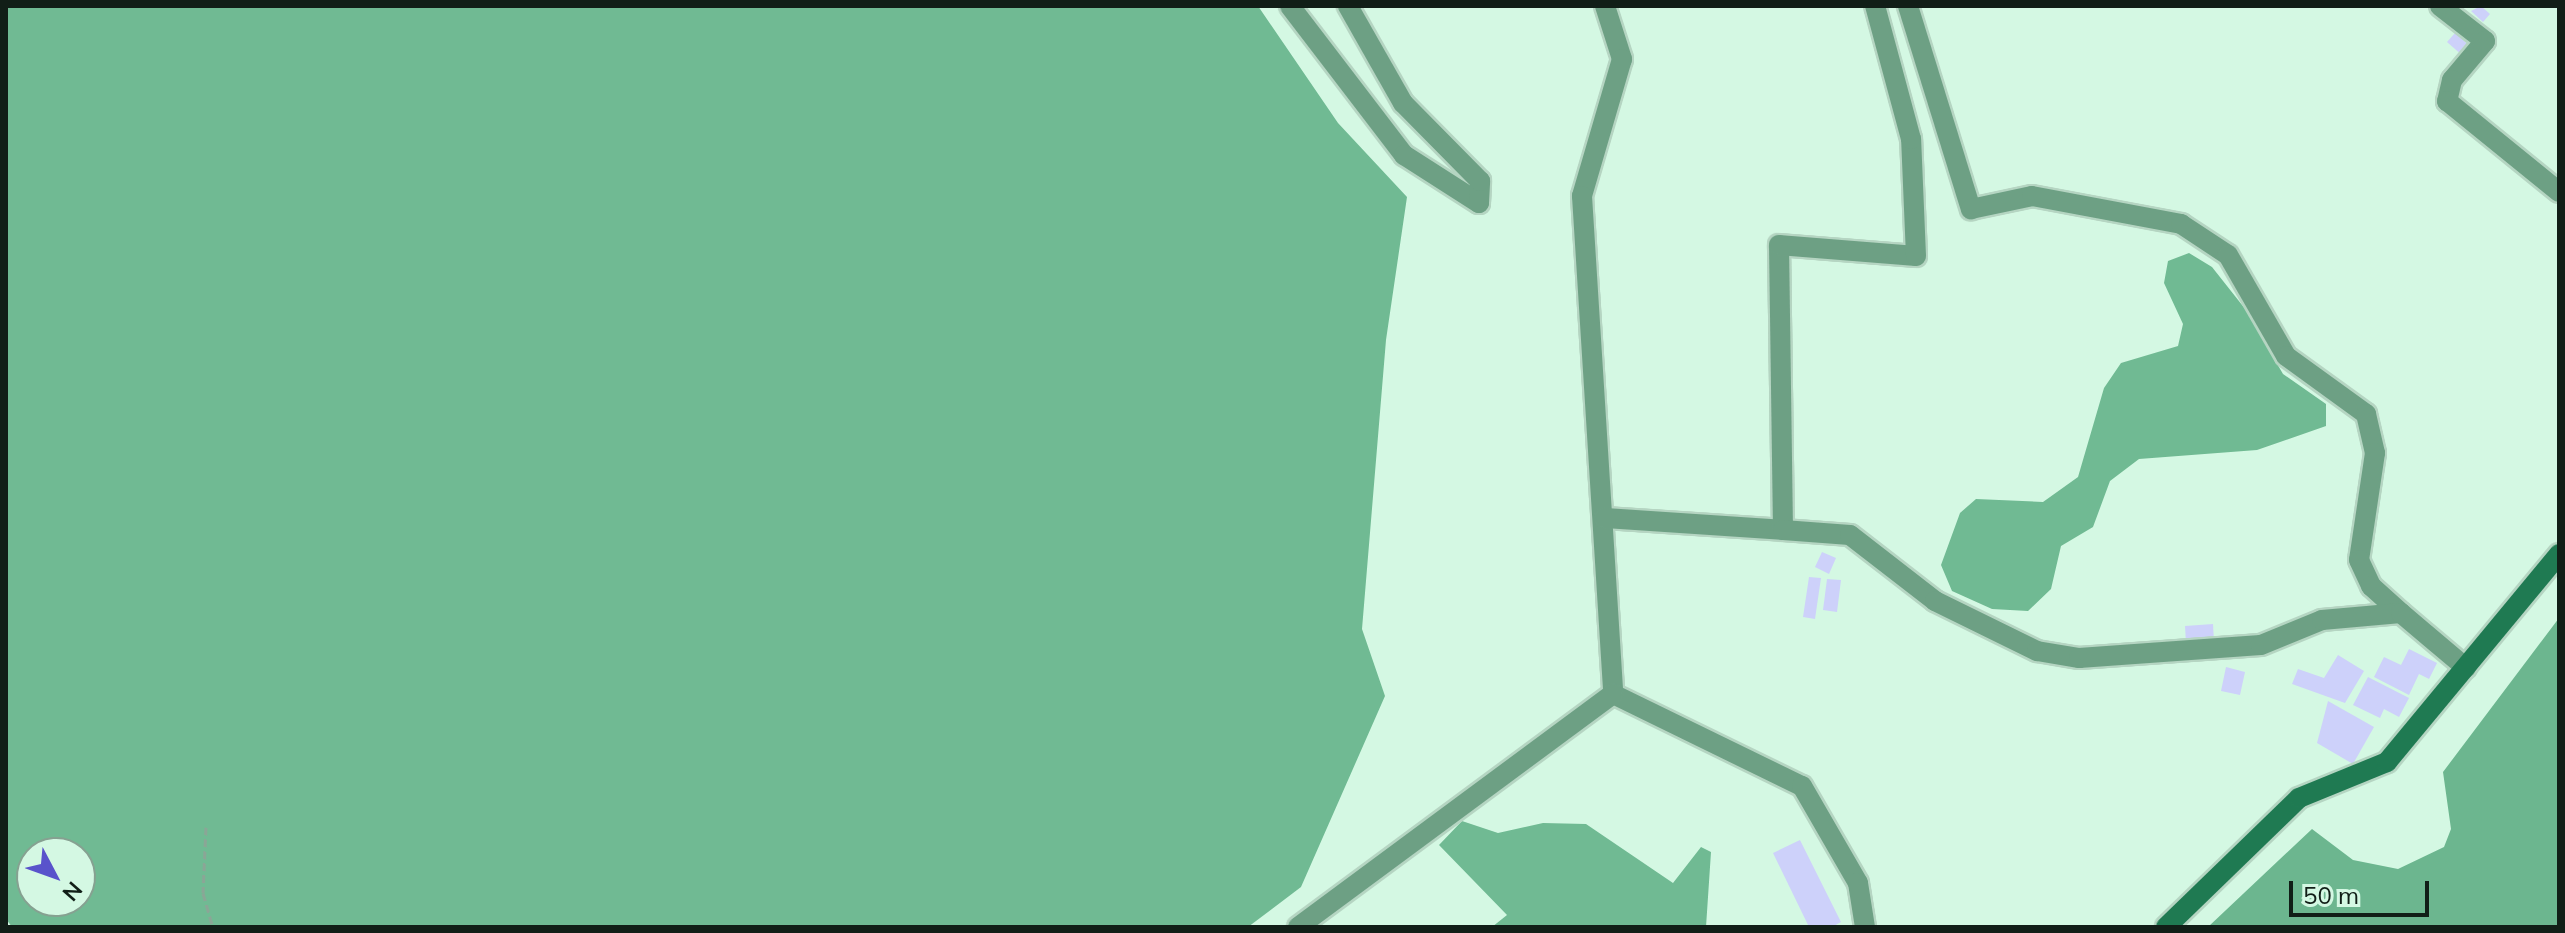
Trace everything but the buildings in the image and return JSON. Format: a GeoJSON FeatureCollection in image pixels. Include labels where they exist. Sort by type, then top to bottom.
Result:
{"type":"FeatureCollection","features":[{"type":"Feature","properties":{"kind":"main road"},"geometry":{"type":"LineString","coordinates":[[2166,927],[2299,798],[2387,762],[2559,554]]}},
{"type":"Feature","properties":{"kind":"street"},"geometry":{"type":"LineString","coordinates":[[1290,6],[1404,155],[1479,203],[1480,181],[1403,103],[1348,6]]}},
{"type":"Feature","properties":{"kind":"street"},"geometry":{"type":"LineString","coordinates":[[1605,6],[1622,59],[1582,196],[1613,694]]}},
{"type":"Feature","properties":{"kind":"street"},"geometry":{"type":"LineString","coordinates":[[1783,530],[1779,245],[1916,256],[1911,139],[1875,6]]}},
{"type":"Feature","properties":{"kind":"street"},"geometry":{"type":"LineString","coordinates":[[1908,6],[1971,209],[2032,196],[2181,224],[2228,255],[2286,356],[2366,414],[2375,453],[2359,560],[2371,586],[2466,668]]}},
{"type":"Feature","properties":{"kind":"street"},"geometry":{"type":"LineString","coordinates":[[2440,6],[2485,41],[2452,80],[2447,101],[2559,192]]}},
{"type":"Feature","properties":{"kind":"street"},"geometry":{"type":"LineString","coordinates":[[1604,518],[1850,535],[1935,601],[2037,651],[2079,658],[2261,645],[2322,620],[2401,613]]}},
{"type":"Feature","properties":{"kind":"street"},"geometry":{"type":"LineString","coordinates":[[1298,927],[1613,694]]}},
{"type":"Feature","properties":{"kind":"street"},"geometry":{"type":"LineString","coordinates":[[1613,694],[1802,786],[1858,883],[1865,927]]}},
{"type":"Feature","properties":{"kind":"path"},"geometry":{"type":"LineString","coordinates":[[206,827],[203,893],[213,927]]}},
{"type":"Feature","properties":{"kind":"shaded area"},"geometry":{"type":"Polygon","coordinates":[[[6,6],[1258,6],[1338,123],[1407,197],[1386,340],[1362,629],[1385,696],[1301,887],[1248,927],[12,927],[6,919],[6,6]]]}},
{"type":"Feature","properties":{"kind":"shaded area"},"geometry":{"type":"Polygon","coordinates":[[[2189,253],[2212,267],[2246,310],[2283,374],[2326,404],[2326,426],[2257,450],[2139,459],[2110,481],[2093,527],[2061,546],[2051,589],[2028,611],[1992,609],[1952,591],[1941,565],[1960,513],[1976,499],[2043,502],[2078,477],[2104,388],[2121,363],[2178,346],[2183,324],[2164,283],[2168,261],[2189,253]]]}},
{"type":"Feature","properties":{"kind":"shaded area"},"geometry":{"type":"Polygon","coordinates":[[[2559,618],[2559,927],[2208,927],[2312,829],[2353,860],[2398,869],[2444,847],[2451,829],[2443,772],[2559,618]]]}},
{"type":"Feature","properties":{"kind":"shaded area"},"geometry":{"type":"Polygon","coordinates":[[[1462,821],[1498,833],[1543,823],[1586,824],[1673,883],[1701,847],[1711,852],[1706,927],[1492,927],[1507,915],[1439,845],[1462,821]]]}}]}
